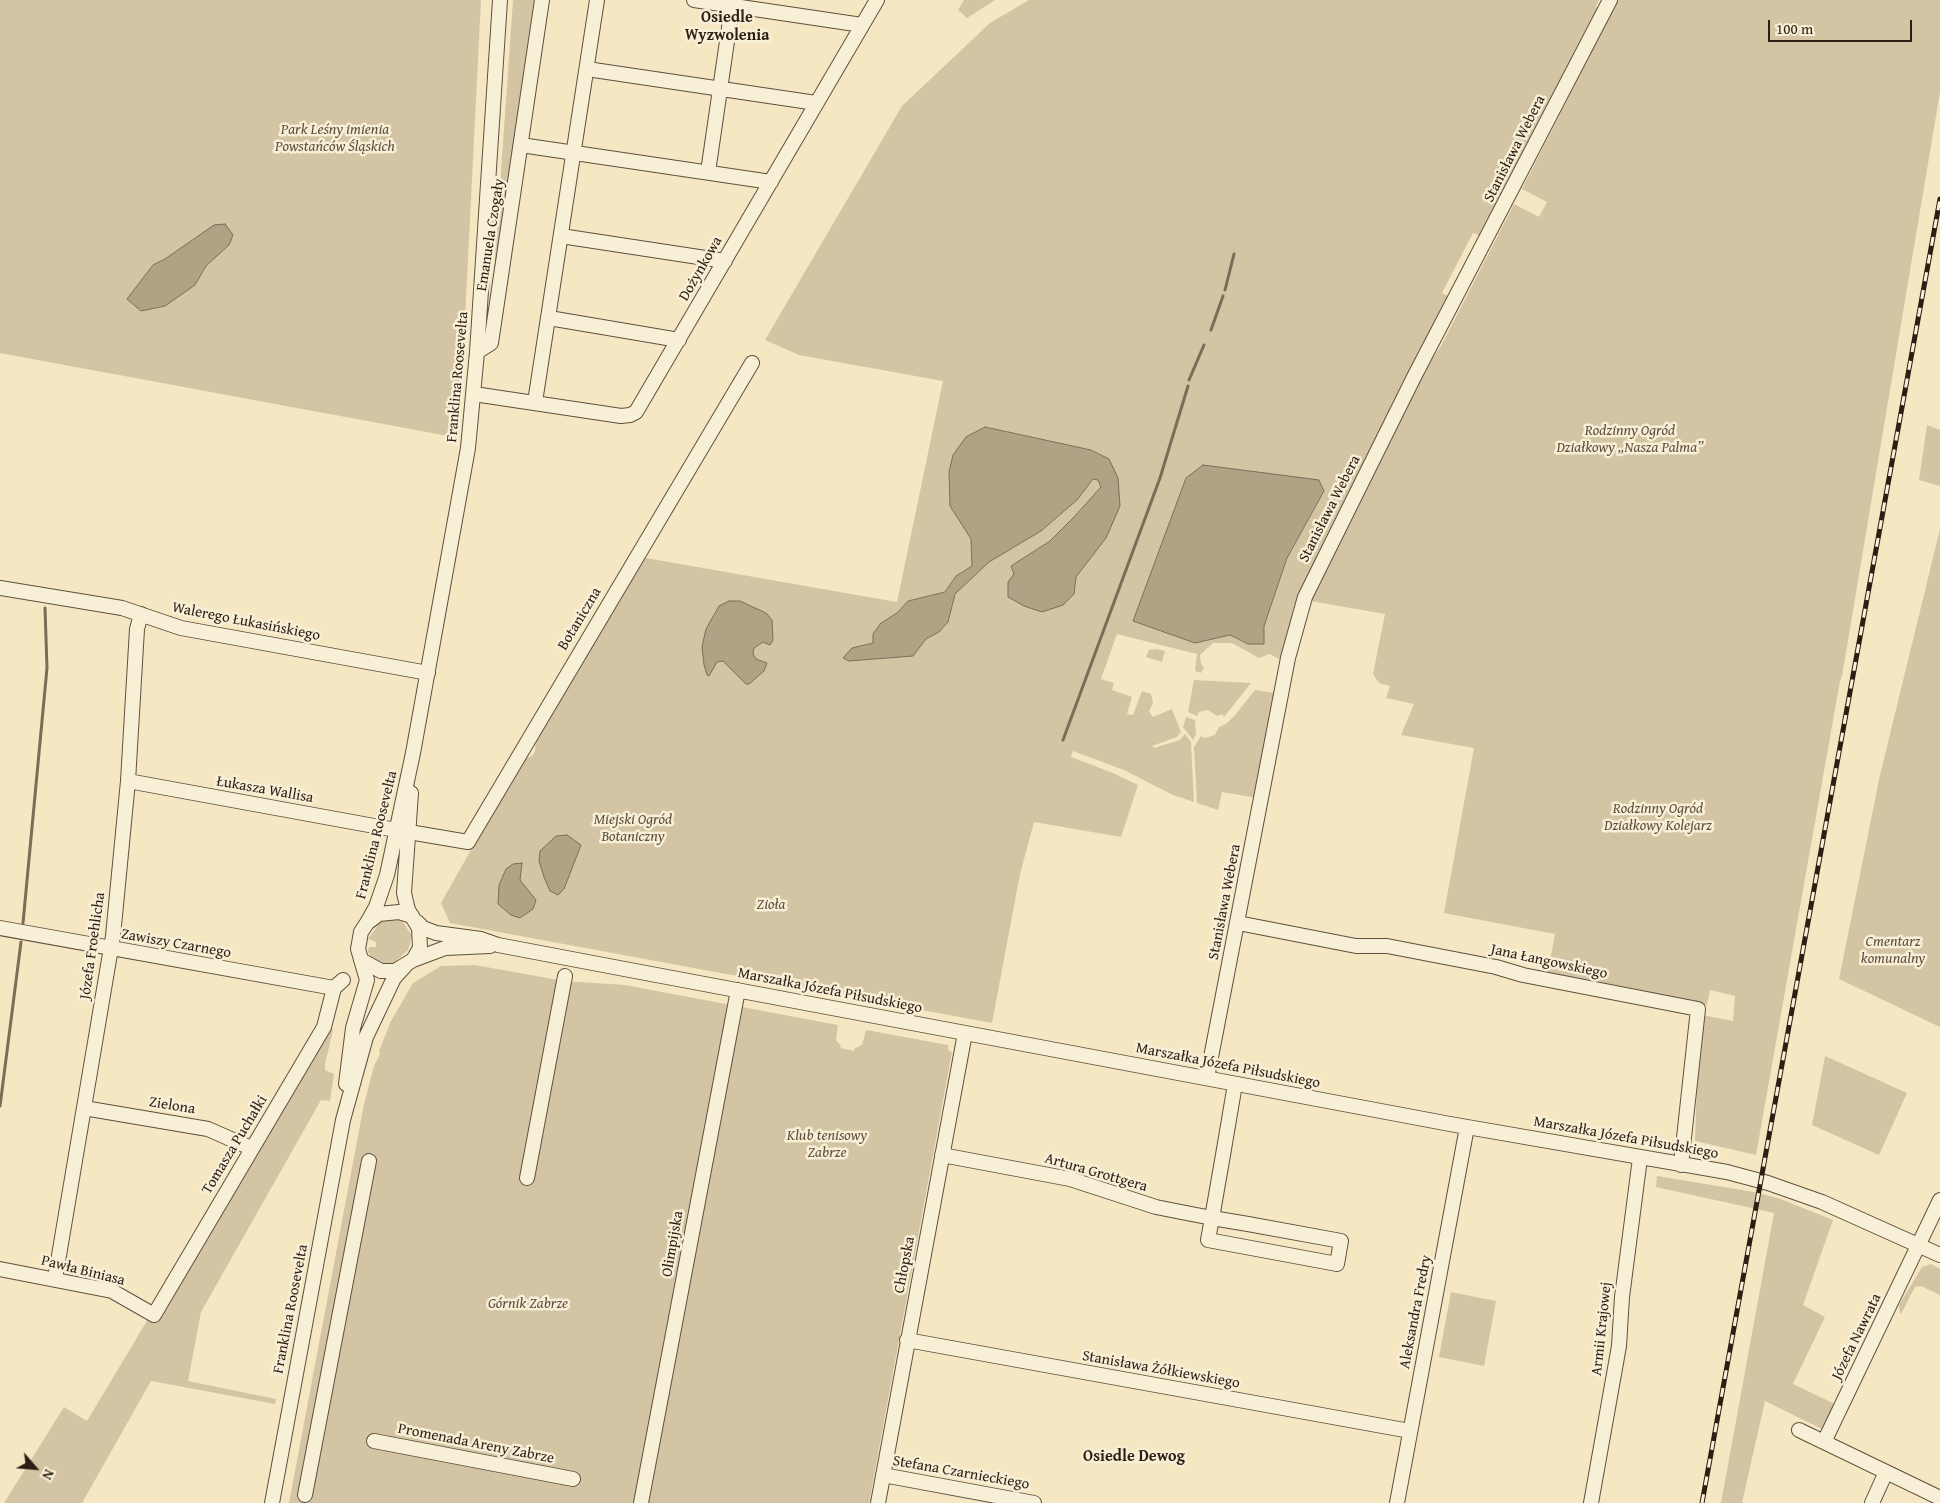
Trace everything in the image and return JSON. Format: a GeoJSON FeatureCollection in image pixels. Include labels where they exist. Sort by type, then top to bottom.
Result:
{"type":"FeatureCollection","features":[{"type":"Feature","properties":{"kind":"street","name":"Franklina Roosevelta"},"geometry":{"type":"LineString","coordinates":[[415,919],[404,893],[403,831],[413,753],[468,448],[477,352],[500,0]]}},
{"type":"Feature","properties":{"kind":"street","name":"Emanuela Czogały"},"geometry":{"type":"LineString","coordinates":[[477,352],[492,343],[542,0]]}},
{"type":"Feature","properties":{"kind":"street"},"geometry":{"type":"LineString","coordinates":[[535,402],[597,0]]}},
{"type":"Feature","properties":{"kind":"street"},"geometry":{"type":"LineString","coordinates":[[694,0],[733,3],[862,25]]}},
{"type":"Feature","properties":{"kind":"street","name":"Dożynkowa"},"geometry":{"type":"LineString","coordinates":[[474,394],[630,416],[640,407],[877,0]]}},
{"type":"Feature","properties":{"kind":"street","name":"Stanisława Webera"},"geometry":{"type":"LineString","coordinates":[[1207,1078],[1288,658],[1298,616],[1306,594],[1414,377],[1610,0]]}},
{"type":"Feature","properties":{"kind":"street"},"geometry":{"type":"LineString","coordinates":[[708,172],[733,3]]}},
{"type":"Feature","properties":{"kind":"street"},"geometry":{"type":"LineString","coordinates":[[587,69],[816,103]]}},
{"type":"Feature","properties":{"kind":"street"},"geometry":{"type":"LineString","coordinates":[[521,145],[771,182]]}},
{"type":"Feature","properties":{"kind":"street"},"geometry":{"type":"LineString","coordinates":[[561,236],[725,261]]}},
{"type":"Feature","properties":{"kind":"street"},"geometry":{"type":"LineString","coordinates":[[549,318],[679,340]]}},
{"type":"Feature","properties":{"kind":"street","name":"Botaniczna"},"geometry":{"type":"LineString","coordinates":[[403,831],[468,842],[752,363]]}},
{"type":"Feature","properties":{"kind":"street","name":"Walerego Łukasińskiego"},"geometry":{"type":"LineString","coordinates":[[0,588],[122,608],[173,626],[428,673]]}},
{"type":"Feature","properties":{"kind":"street","name":"Józefa Froehlicha"},"geometry":{"type":"LineString","coordinates":[[55,1279],[111,949],[128,782],[137,629],[141,614]]}},
{"type":"Feature","properties":{"kind":"street","name":"Łukasza Wallisa"},"geometry":{"type":"LineString","coordinates":[[128,782],[403,831]]}},
{"type":"Feature","properties":{"kind":"street","name":"Franklina Roosevelta"},"geometry":{"type":"LineString","coordinates":[[368,923],[376,908],[403,831]]}},
{"type":"Feature","properties":{"kind":"street"},"geometry":{"type":"LineString","coordinates":[[385,912],[399,912],[415,919],[421,942],[409,963],[395,971],[382,972],[361,960],[358,939],[368,923],[385,912]]}},
{"type":"Feature","properties":{"kind":"street","name":"Marszałka Józefa Piłsudskiego"},"geometry":{"type":"LineString","coordinates":[[415,919],[430,932],[481,939],[498,945],[1467,1127],[1727,1172],[1768,1183],[1844,1211],[1940,1255]]}},
{"type":"Feature","properties":{"kind":"street","name":"Jana Łangowskiego"},"geometry":{"type":"LineString","coordinates":[[1238,924],[1356,946],[1387,946],[1698,1009],[1681,1164]]}},
{"type":"Feature","properties":{"kind":"street","name":"Zawiszy Czarnego"},"geometry":{"type":"LineString","coordinates":[[0,928],[111,949],[339,984]]}},
{"type":"Feature","properties":{"kind":"street","name":"Marszałka Józefa Piłsudskiego"},"geometry":{"type":"LineString","coordinates":[[409,963],[445,948],[480,948],[498,945]]}},
{"type":"Feature","properties":{"kind":"street","name":"Franklina Roosevelta"},"geometry":{"type":"LineString","coordinates":[[343,1120],[349,1048],[367,980],[361,960]]}},
{"type":"Feature","properties":{"kind":"street","name":"Franklina Roosevelta"},"geometry":{"type":"LineString","coordinates":[[272,1503],[343,1120],[366,1037],[394,978],[409,963]]}},
{"type":"Feature","properties":{"kind":"street"},"geometry":{"type":"LineString","coordinates":[[527,1178],[565,976]]}},
{"type":"Feature","properties":{"kind":"street","name":"Tomasza Puchałki"},"geometry":{"type":"LineString","coordinates":[[154,1314],[324,1027],[339,984]]}},
{"type":"Feature","properties":{"kind":"street","name":"Olimpijska"},"geometry":{"type":"LineString","coordinates":[[641,1503],[738,990]]}},
{"type":"Feature","properties":{"kind":"street","name":"Chłopska"},"geometry":{"type":"LineString","coordinates":[[878,1503],[965,1033]]}},
{"type":"Feature","properties":{"kind":"street"},"geometry":{"type":"LineString","coordinates":[[1212,1218],[1236,1084]]}},
{"type":"Feature","properties":{"kind":"street","name":"Zielona"},"geometry":{"type":"LineString","coordinates":[[84,1108],[208,1129],[251,1148]]}},
{"type":"Feature","properties":{"kind":"street","name":"Aleksandra Fredry"},"geometry":{"type":"LineString","coordinates":[[1397,1503],[1467,1127]]}},
{"type":"Feature","properties":{"kind":"street","name":"Artura Grottgera"},"geometry":{"type":"LineString","coordinates":[[942,1155],[1070,1179],[1156,1207],[1341,1241],[1337,1264],[1208,1240],[1212,1218]]}},
{"type":"Feature","properties":{"kind":"street","name":"Armii Krajowej"},"geometry":{"type":"LineString","coordinates":[[1591,1503],[1619,1346],[1622,1297],[1640,1158]]}},
{"type":"Feature","properties":{"kind":"street"},"geometry":{"type":"LineString","coordinates":[[305,1495],[369,1161]]}},
{"type":"Feature","properties":{"kind":"street","name":"Józefa Nawrata"},"geometry":{"type":"LineString","coordinates":[[1824,1442],[1940,1200]]}},
{"type":"Feature","properties":{"kind":"street","name":"Pawła Biniasa"},"geometry":{"type":"LineString","coordinates":[[0,1269],[112,1291],[154,1314]]}},
{"type":"Feature","properties":{"kind":"street","name":"Stanisława Żółkiewskiego"},"geometry":{"type":"LineString","coordinates":[[907,1340],[1410,1431]]}},
{"type":"Feature","properties":{"kind":"street"},"geometry":{"type":"LineString","coordinates":[[1798,1430],[1940,1498]]}},
{"type":"Feature","properties":{"kind":"street","name":"Promenada Areny Zabrze"},"geometry":{"type":"LineString","coordinates":[[374,1441],[573,1479]]}},
{"type":"Feature","properties":{"kind":"street"},"geometry":{"type":"LineString","coordinates":[[1872,1503],[1886,1472]]}},
{"type":"Feature","properties":{"kind":"street","name":"Stefana Czarnieckiego"},"geometry":{"type":"LineString","coordinates":[[883,1475],[1034,1503]]}},
{"type":"Feature","properties":{"kind":"green space","name":"Park Leśny imienia Powstańców Śląskich"},"geometry":{"type":"Polygon","coordinates":[[[0,0],[481,0],[459,438],[0,353],[0,0]],[[229,245],[165,259],[153,265],[143,279],[195,285],[206,266],[229,245]]]}},
{"type":"Feature","properties":{"kind":"green space"},"geometry":{"type":"Polygon","coordinates":[[[513,0],[535,0],[489,312],[494,272],[513,0]]]}},
{"type":"Feature","properties":{"kind":"green space"},"geometry":{"type":"Polygon","coordinates":[[[964,0],[995,0],[967,18],[958,10],[964,0]]]}},
{"type":"Feature","properties":{"kind":"green space"},"geometry":{"type":"Polygon","coordinates":[[[1029,0],[1599,0],[1596,6],[1598,12],[1481,236],[1473,233],[1442,293],[1450,297],[1365,463],[1284,662],[1270,654],[1259,658],[1232,643],[1213,643],[1200,655],[1201,664],[1204,667],[1201,673],[1195,671],[1197,654],[1117,634],[1101,679],[1114,683],[1112,690],[1132,697],[1127,714],[1133,715],[1142,691],[1151,694],[1153,703],[1149,711],[1153,717],[1172,709],[1181,732],[1177,737],[1152,746],[1154,748],[1180,740],[1185,734],[1191,742],[1194,802],[1173,795],[1124,770],[1073,751],[1071,757],[1138,785],[1121,837],[1034,822],[1020,874],[992,1023],[450,923],[441,903],[521,761],[532,756],[535,751],[536,737],[640,557],[897,602],[943,381],[799,355],[765,340],[902,106],[990,23],[1029,0]],[[985,427],[949,472],[950,506],[971,539],[972,566],[956,576],[945,592],[908,601],[897,613],[881,623],[873,643],[852,648],[850,661],[913,656],[926,639],[939,632],[948,622],[954,594],[989,562],[1041,531],[1077,500],[1093,479],[1098,480],[1102,487],[1050,541],[1012,566],[1074,594],[1076,577],[1106,538],[1109,460],[1091,450],[985,427]],[[1324,492],[1145,589],[1133,621],[1195,643],[1230,635],[1248,644],[1264,644],[1264,626],[1287,558],[1324,492]]]}},
{"type":"Feature","properties":{"kind":"green space","name":"Rodzinny Ogród Działkowy „Nasza Palma”"},"geometry":{"type":"Polygon","coordinates":[[[1618,0],[1940,0],[1940,92],[1842,676],[1756,1155],[1695,1141],[1698,1047],[1702,1015],[1733,1021],[1735,996],[1710,990],[1707,1005],[1703,1005],[1547,976],[1555,934],[1444,913],[1474,748],[1401,735],[1414,704],[1386,698],[1390,686],[1379,683],[1373,674],[1385,614],[1310,601],[1422,373],[1441,346],[1514,204],[1539,217],[1547,202],[1522,189],[1618,0]]]}},
{"type":"Feature","properties":{"kind":"green space"},"geometry":{"type":"Polygon","coordinates":[[[1927,425],[1940,430],[1940,486],[1919,480],[1927,425]]]}},
{"type":"Feature","properties":{"kind":"green space","name":"Cmentarz komunalny"},"geometry":{"type":"Polygon","coordinates":[[[1940,529],[1940,1027],[1839,979],[1880,775],[1940,529]]]}},
{"type":"Feature","properties":{"kind":"green space"},"geometry":{"type":"Polygon","coordinates":[[[1149,650],[1165,651],[1162,662],[1146,657],[1149,650]]]}},
{"type":"Feature","properties":{"kind":"green space"},"geometry":{"type":"Polygon","coordinates":[[[1194,680],[1251,683],[1224,717],[1222,714],[1217,716],[1208,710],[1199,712],[1197,716],[1188,712],[1194,680]]]}},
{"type":"Feature","properties":{"kind":"green space"},"geometry":{"type":"Polygon","coordinates":[[[1255,690],[1275,693],[1257,798],[1222,792],[1218,810],[1197,803],[1194,747],[1201,736],[1205,738],[1215,735],[1219,727],[1226,724],[1235,715],[1255,690]]]}},
{"type":"Feature","properties":{"kind":"green space"},"geometry":{"type":"Polygon","coordinates":[[[1186,717],[1195,720],[1196,734],[1193,740],[1183,727],[1186,717]]]}},
{"type":"Feature","properties":{"kind":"green space"},"geometry":{"type":"Polygon","coordinates":[[[382,919],[397,919],[403,922],[412,936],[408,950],[391,966],[373,959],[368,952],[369,947],[376,947],[376,942],[368,939],[382,919]]]}},
{"type":"Feature","properties":{"kind":"green space","name":"Górnik Zabrze"},"geometry":{"type":"Polygon","coordinates":[[[475,965],[564,981],[625,985],[838,1025],[836,1040],[841,1046],[840,1048],[854,1051],[855,1048],[862,1045],[866,1030],[948,1045],[948,1050],[952,1052],[869,1503],[289,1503],[364,1104],[374,1066],[380,1054],[379,1051],[391,1021],[413,983],[441,966],[475,965]]]}},
{"type":"Feature","properties":{"kind":"green space"},"geometry":{"type":"Polygon","coordinates":[[[328,1025],[333,1030],[325,1064],[325,1070],[334,1074],[330,1101],[321,1100],[201,1312],[188,1381],[276,1399],[275,1404],[151,1381],[82,1503],[4,1503],[64,1407],[87,1421],[148,1319],[154,1322],[179,1281],[328,1025]]]}},
{"type":"Feature","properties":{"kind":"green space"},"geometry":{"type":"Polygon","coordinates":[[[1825,1056],[1907,1093],[1879,1155],[1812,1125],[1825,1056]]]}},
{"type":"Feature","properties":{"kind":"green space"},"geometry":{"type":"Polygon","coordinates":[[[1657,1176],[1754,1192],[1778,1198],[1833,1220],[1803,1305],[1825,1317],[1793,1384],[1837,1405],[1824,1430],[1765,1401],[1742,1503],[1721,1503],[1774,1213],[1656,1187],[1657,1176]]]}},
{"type":"Feature","properties":{"kind":"green space"},"geometry":{"type":"Polygon","coordinates":[[[1931,1264],[1940,1269],[1940,1295],[1921,1286],[1915,1287],[1901,1314],[1899,1305],[1922,1267],[1931,1264]]]}},
{"type":"Feature","properties":{"kind":"green space"},"geometry":{"type":"Polygon","coordinates":[[[1451,1292],[1496,1301],[1484,1366],[1439,1357],[1451,1292]]]}},
{"type":"Feature","properties":{"kind":"shaded area"},"geometry":{"type":"Polygon","coordinates":[[[225,224],[233,235],[229,245],[206,266],[195,285],[165,306],[141,311],[127,299],[153,265],[165,259],[214,225],[225,224]]]}},
{"type":"Feature","properties":{"kind":"shaded area"},"geometry":{"type":"Polygon","coordinates":[[[985,427],[1091,450],[1109,459],[1118,478],[1120,506],[1106,538],[1076,577],[1074,594],[1063,605],[1042,612],[1024,606],[1008,597],[1008,582],[1014,574],[1011,566],[1050,541],[1101,487],[1098,480],[1093,479],[1077,500],[1041,531],[989,562],[955,594],[948,622],[939,632],[926,639],[913,656],[849,661],[843,658],[852,648],[873,643],[873,634],[881,623],[897,613],[908,601],[945,592],[956,576],[972,566],[971,539],[950,506],[949,472],[953,455],[966,437],[985,427]]]}},
{"type":"Feature","properties":{"kind":"shaded area"},"geometry":{"type":"Polygon","coordinates":[[[1203,465],[1319,480],[1324,491],[1287,558],[1264,626],[1264,644],[1248,644],[1230,635],[1195,643],[1133,621],[1186,478],[1203,465]]]}},
{"type":"Feature","properties":{"kind":"shaded area"},"geometry":{"type":"Polygon","coordinates":[[[729,601],[740,601],[766,613],[772,620],[773,640],[770,645],[763,642],[754,648],[753,654],[756,659],[767,663],[764,671],[749,684],[746,684],[723,661],[717,662],[709,676],[704,665],[702,647],[706,629],[719,606],[729,601]]]}},
{"type":"Feature","properties":{"kind":"shaded area"},"geometry":{"type":"Polygon","coordinates":[[[567,835],[581,845],[564,889],[558,895],[550,891],[544,877],[539,861],[540,851],[556,836],[567,835]]]}},
{"type":"Feature","properties":{"kind":"shaded area"},"geometry":{"type":"Polygon","coordinates":[[[522,863],[520,880],[536,900],[533,909],[520,918],[511,915],[498,904],[499,885],[506,869],[513,864],[522,863]]]}},
{"type":"Feature","properties":{"kind":"waterway"},"geometry":{"type":"LineString","coordinates":[[1225,290],[1234,254]]}},
{"type":"Feature","properties":{"kind":"waterway"},"geometry":{"type":"LineString","coordinates":[[1211,330],[1223,296]]}},
{"type":"Feature","properties":{"kind":"waterway"},"geometry":{"type":"LineString","coordinates":[[1189,380],[1204,345]]}},
{"type":"Feature","properties":{"kind":"waterway"},"geometry":{"type":"LineString","coordinates":[[1063,740],[1160,478],[1188,386]]}},
{"type":"Feature","properties":{"kind":"waterway"},"geometry":{"type":"LineString","coordinates":[[23,923],[47,668],[45,608]]}},
{"type":"Feature","properties":{"kind":"waterway"},"geometry":{"type":"LineString","coordinates":[[0,1106],[21,942]]}},
{"type":"Feature","properties":{"kind":"railway"},"geometry":{"type":"LineString","coordinates":[[1702,1503],[1940,199]]}},
{"type":"Feature","properties":{"kind":"district","name":"Osiedle Wyzwolenia"},"geometry":{"type":"Point","coordinates":[727,27]}},
{"type":"Feature","properties":{"kind":"district","name":"Osiedle Dewog"},"geometry":{"type":"Point","coordinates":[1134,1457]}},
{"type":"Feature","properties":{"kind":"park label","name":"Rodzinny Ogród Działkowy Kolejarz"},"geometry":{"type":"Point","coordinates":[1658,818]}},
{"type":"Feature","properties":{"kind":"park label","name":"Miejski Ogród Botaniczny"},"geometry":{"type":"Point","coordinates":[633,828]}},
{"type":"Feature","properties":{"kind":"park label","name":"Zioła"},"geometry":{"type":"Point","coordinates":[771,905]}},
{"type":"Feature","properties":{"kind":"park label","name":"Klub tenisowy Zabrze"},"geometry":{"type":"Point","coordinates":[827,1144]}}]}
